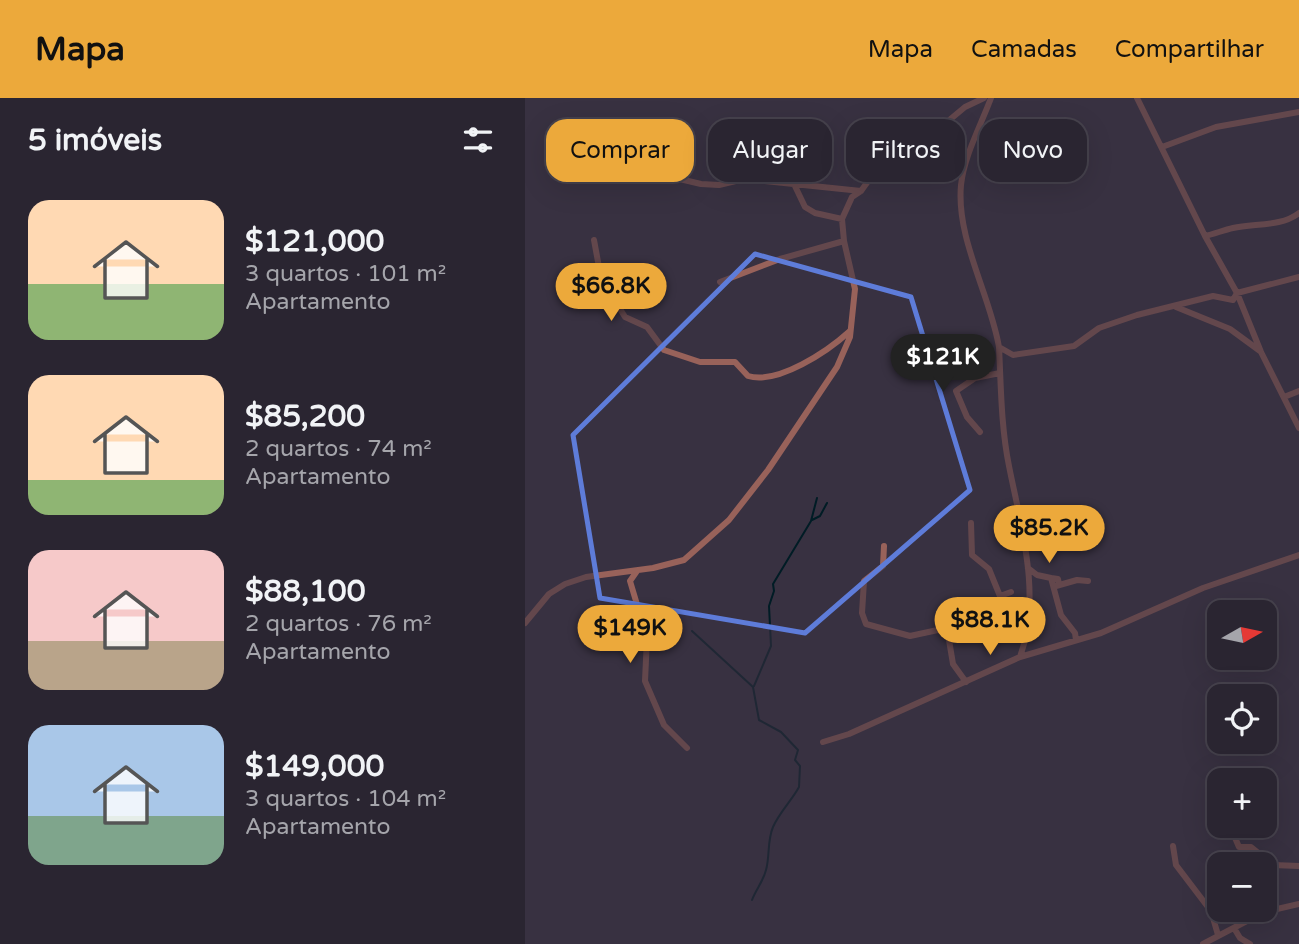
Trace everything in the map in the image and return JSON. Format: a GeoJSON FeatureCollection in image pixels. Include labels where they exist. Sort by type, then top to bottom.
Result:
{"type":"FeatureCollection","features":[{"type":"Feature","properties":{"kind":"street"},"geometry":{"type":"LineString","coordinates":[[525,623],[549,594],[565,584],[586,577],[636,571],[684,560],[729,520],[768,470],[837,367],[852,330],[855,289],[844,242],[842,219],[852,197],[860,191],[887,155],[906,139],[947,122],[965,107],[985,98]]}},
{"type":"Feature","properties":{"kind":"street"},"geometry":{"type":"LineString","coordinates":[[991,98],[962,176],[962,214],[982,288],[995,323],[1005,441],[1022,517],[1030,585],[1026,635],[1020,657]]}},
{"type":"Feature","properties":{"kind":"street"},"geometry":{"type":"LineString","coordinates":[[1137,98],[1205,236],[1237,293],[1261,352],[1299,428]]}},
{"type":"Feature","properties":{"kind":"street"},"geometry":{"type":"LineString","coordinates":[[1162,148],[1241,120],[1299,111]]}},
{"type":"Feature","properties":{"kind":"street"},"geometry":{"type":"LineString","coordinates":[[692,182],[719,185],[744,179],[860,191]]}},
{"type":"Feature","properties":{"kind":"street"},"geometry":{"type":"LineString","coordinates":[[795,184],[802,202],[809,210],[842,219]]}},
{"type":"Feature","properties":{"kind":"street"},"geometry":{"type":"LineString","coordinates":[[1205,236],[1234,228],[1264,225],[1299,214]]}},
{"type":"Feature","properties":{"kind":"street"},"geometry":{"type":"LineString","coordinates":[[594,240],[601,278],[620,313],[647,327],[664,350],[695,361],[735,362],[748,376],[771,377],[831,347],[852,330]]}},
{"type":"Feature","properties":{"kind":"street"},"geometry":{"type":"LineString","coordinates":[[720,282],[743,276],[780,259],[844,242]]}},
{"type":"Feature","properties":{"kind":"street"},"geometry":{"type":"LineString","coordinates":[[999,347],[1013,355],[1074,346],[1101,327],[1135,315],[1213,296],[1233,300],[1237,293],[1299,277]]}},
{"type":"Feature","properties":{"kind":"street"},"geometry":{"type":"LineString","coordinates":[[1176,307],[1230,329],[1261,352]]}},
{"type":"Feature","properties":{"kind":"street"},"geometry":{"type":"LineString","coordinates":[[979,432],[967,417],[957,391],[975,378],[1000,373]]}},
{"type":"Feature","properties":{"kind":"street"},"geometry":{"type":"LineString","coordinates":[[1284,397],[1299,391]]}},
{"type":"Feature","properties":{"kind":"street"},"geometry":{"type":"LineString","coordinates":[[971,523],[972,555],[987,566],[1017,638],[1024,646]]}},
{"type":"Feature","properties":{"kind":"street"},"geometry":{"type":"LineString","coordinates":[[884,546],[883,566],[864,581],[862,613],[866,624],[909,636],[947,628],[953,664],[966,682]]}},
{"type":"Feature","properties":{"kind":"street"},"geometry":{"type":"LineString","coordinates":[[823,742],[1020,657],[1128,623],[1203,588],[1299,555]]}},
{"type":"Feature","properties":{"kind":"street"},"geometry":{"type":"LineString","coordinates":[[1026,565],[1034,574],[1058,579],[1061,615],[1077,637]]}},
{"type":"Feature","properties":{"kind":"street"},"geometry":{"type":"LineString","coordinates":[[636,571],[630,581],[647,638],[645,681],[664,725],[687,748]]}},
{"type":"Feature","properties":{"kind":"street"},"geometry":{"type":"LineString","coordinates":[[1057,586],[1077,580],[1088,581]]}},
{"type":"Feature","properties":{"kind":"street"},"geometry":{"type":"LineString","coordinates":[[1000,596],[1011,592]]}},
{"type":"Feature","properties":{"kind":"street"},"geometry":{"type":"LineString","coordinates":[[1017,638],[1026,635]]}},
{"type":"Feature","properties":{"kind":"street"},"geometry":{"type":"LineString","coordinates":[[1235,838],[1239,848],[1251,847],[1273,865],[1299,866]]}},
{"type":"Feature","properties":{"kind":"street"},"geometry":{"type":"LineString","coordinates":[[1173,846],[1176,865],[1211,911],[1218,935]]}},
{"type":"Feature","properties":{"kind":"street"},"geometry":{"type":"LineString","coordinates":[[1203,944],[1272,909],[1299,904]]}},
{"type":"Feature","properties":{"kind":"street"},"geometry":{"type":"LineString","coordinates":[[1234,928],[1240,938],[1250,944]]}},
{"type":"Feature","properties":{"kind":"highlighted area"},"geometry":{"type":"Polygon","coordinates":[[[755,254],[911,297],[970,490],[805,633],[600,598],[573,435],[755,254]]]}},
{"type":"Feature","properties":{"kind":"waterway"},"geometry":{"type":"LineString","coordinates":[[754,686],[771,646],[769,606],[774,591],[773,584],[811,521],[817,498]]}},
{"type":"Feature","properties":{"kind":"waterway"},"geometry":{"type":"LineString","coordinates":[[812,520],[820,516],[827,503]]}},
{"type":"Feature","properties":{"kind":"waterway"},"geometry":{"type":"LineString","coordinates":[[692,631],[753,687],[759,720],[781,732],[798,750],[795,760],[800,766],[799,787],[773,827],[766,870],[752,900]]}}]}
